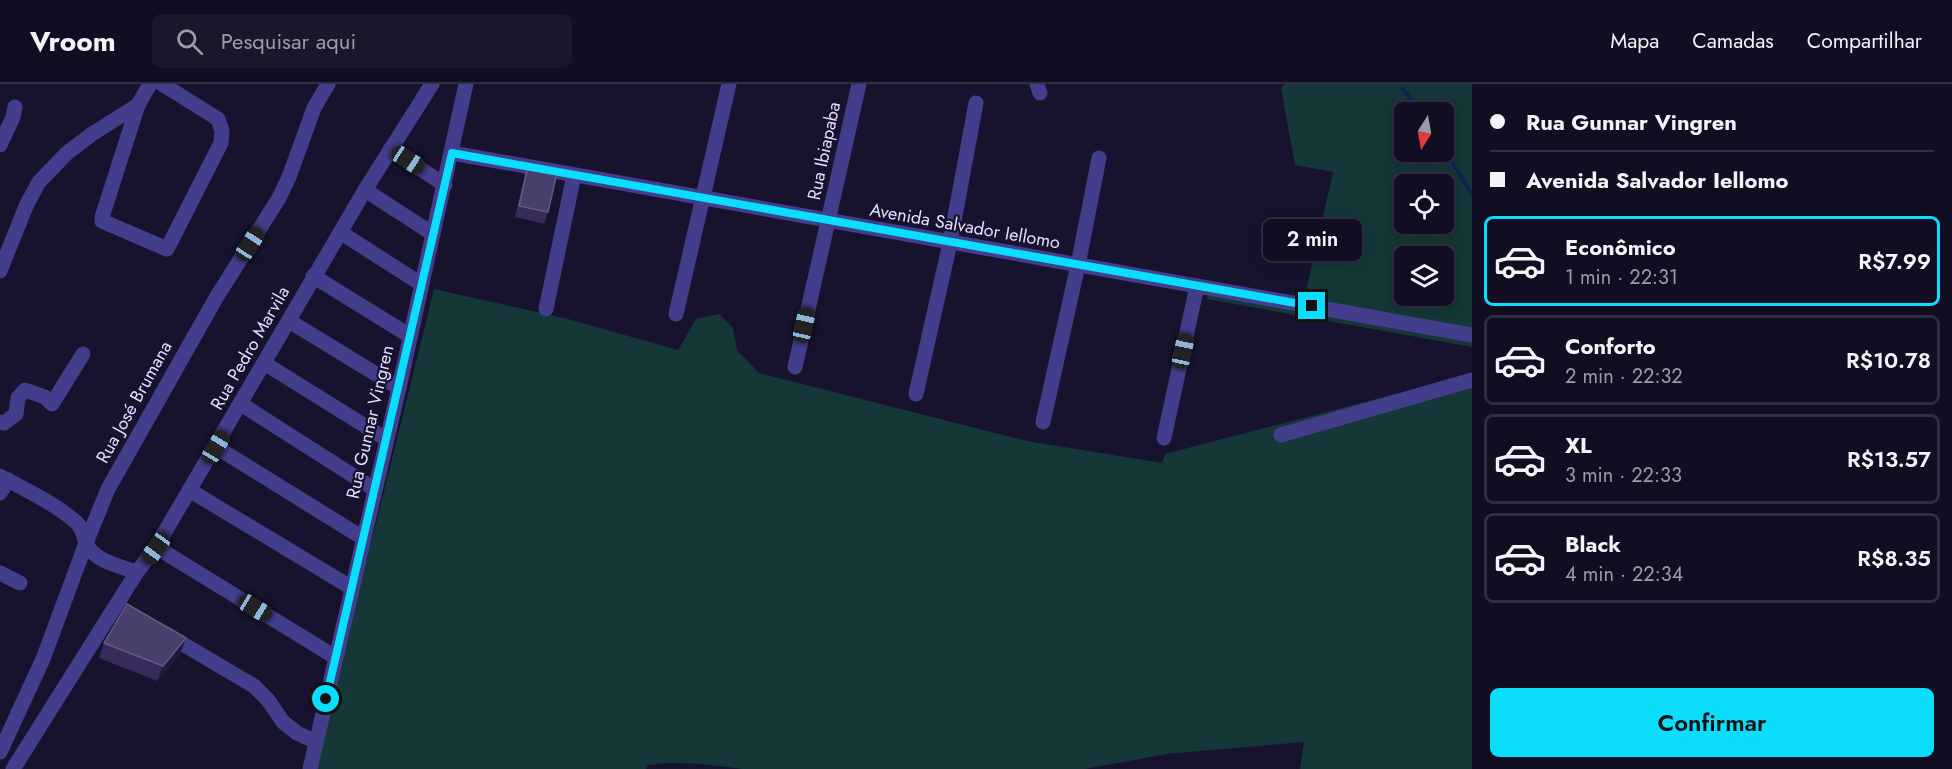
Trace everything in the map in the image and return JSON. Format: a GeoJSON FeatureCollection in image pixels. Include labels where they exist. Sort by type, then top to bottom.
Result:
{"type":"FeatureCollection","features":[{"type":"Feature","properties":{"kind":"street"},"geometry":{"type":"LineString","coordinates":[[150,84],[138,105],[102,221],[167,249],[220,143],[222,130],[218,119],[162,84]]}},
{"type":"Feature","properties":{"kind":"street","name":"Rua José Brumana"},"geometry":{"type":"LineString","coordinates":[[0,752],[43,659],[108,489],[216,298],[279,198],[315,108],[328,84]]}},
{"type":"Feature","properties":{"kind":"street","name":"Rua Pedro Marvila"},"geometry":{"type":"LineString","coordinates":[[14,769],[122,608],[137,572],[156,548],[313,276],[390,148],[432,84]]}},
{"type":"Feature","properties":{"kind":"street"},"geometry":{"type":"LineString","coordinates":[[676,314],[729,84]]}},
{"type":"Feature","properties":{"kind":"street","name":"Rua Ibiapaba"},"geometry":{"type":"LineString","coordinates":[[795,367],[859,84]]}},
{"type":"Feature","properties":{"kind":"street","name":"Rua Gunnar Vingren"},"geometry":{"type":"LineString","coordinates":[[310,769],[452,153],[463,85]]}},
{"type":"Feature","properties":{"kind":"street"},"geometry":{"type":"LineString","coordinates":[[916,394],[950,243],[976,103]]}},
{"type":"Feature","properties":{"kind":"street"},"geometry":{"type":"LineString","coordinates":[[0,270],[27,204],[39,182],[68,153],[92,134],[138,105]]}},
{"type":"Feature","properties":{"kind":"street"},"geometry":{"type":"LineString","coordinates":[[0,145],[13,117],[15,107]]}},
{"type":"Feature","properties":{"kind":"street"},"geometry":{"type":"LineString","coordinates":[[390,148],[445,184]]}},
{"type":"Feature","properties":{"kind":"street","name":"Avenida Salvador Iellomo"},"geometry":{"type":"LineString","coordinates":[[452,153],[1472,335]]}},
{"type":"Feature","properties":{"kind":"street"},"geometry":{"type":"LineString","coordinates":[[1043,422],[1099,158]]}},
{"type":"Feature","properties":{"kind":"street"},"geometry":{"type":"LineString","coordinates":[[546,309],[574,175]]}},
{"type":"Feature","properties":{"kind":"street"},"geometry":{"type":"LineString","coordinates":[[365,190],[433,234]]}},
{"type":"Feature","properties":{"kind":"street"},"geometry":{"type":"LineString","coordinates":[[340,232],[421,284]]}},
{"type":"Feature","properties":{"kind":"street"},"geometry":{"type":"LineString","coordinates":[[313,276],[410,336]]}},
{"type":"Feature","properties":{"kind":"street"},"geometry":{"type":"LineString","coordinates":[[1164,438],[1197,286]]}},
{"type":"Feature","properties":{"kind":"street"},"geometry":{"type":"LineString","coordinates":[[289,321],[399,387]]}},
{"type":"Feature","properties":{"kind":"street"},"geometry":{"type":"LineString","coordinates":[[0,422],[4,423],[16,414],[18,398],[25,390],[45,397],[52,404],[84,354]]}},
{"type":"Feature","properties":{"kind":"street"},"geometry":{"type":"LineString","coordinates":[[264,363],[386,439]]}},
{"type":"Feature","properties":{"kind":"street"},"geometry":{"type":"LineString","coordinates":[[1281,435],[1472,380]]}},
{"type":"Feature","properties":{"kind":"street"},"geometry":{"type":"LineString","coordinates":[[241,404],[374,489]]}},
{"type":"Feature","properties":{"kind":"street"},"geometry":{"type":"LineString","coordinates":[[216,447],[363,538]]}},
{"type":"Feature","properties":{"kind":"street"},"geometry":{"type":"LineString","coordinates":[[3,483],[60,509],[80,525],[86,543],[98,558],[137,572]]}},
{"type":"Feature","properties":{"kind":"street"},"geometry":{"type":"LineString","coordinates":[[189,489],[352,588]]}},
{"type":"Feature","properties":{"kind":"street"},"geometry":{"type":"LineString","coordinates":[[156,548],[335,657]]}},
{"type":"Feature","properties":{"kind":"street"},"geometry":{"type":"LineString","coordinates":[[0,573],[20,583]]}},
{"type":"Feature","properties":{"kind":"street"},"geometry":{"type":"LineString","coordinates":[[156,628],[254,686],[268,700],[283,722],[297,733],[316,742]]}},
{"type":"Feature","properties":{"kind":"green space"},"geometry":{"type":"Polygon","coordinates":[[[1285,84],[1472,84],[1472,347],[1207,299],[1210,283],[1304,299],[1333,172],[1295,165],[1281,88],[1285,84]]]}},
{"type":"Feature","properties":{"kind":"green space"},"geometry":{"type":"Polygon","coordinates":[[[434,289],[568,319],[678,350],[696,319],[719,314],[733,328],[737,350],[759,373],[1027,441],[1162,463],[1165,454],[1472,374],[1472,769],[1300,769],[1304,742],[1167,754],[1085,769],[743,769],[671,763],[648,765],[646,769],[312,769],[434,289]]]}},
{"type":"Feature","properties":{"kind":"building"},"geometry":{"type":"Polygon","coordinates":[[[528,166],[557,173],[548,212],[519,206],[528,166]]]}},
{"type":"Feature","properties":{"kind":"building"},"geometry":{"type":"Polygon","coordinates":[[[127,604],[186,638],[163,666],[104,643],[127,604]]]}},
{"type":"Feature","properties":{"kind":"waterway"},"geometry":{"type":"LineString","coordinates":[[1403,89],[1413,102]]}},
{"type":"Feature","properties":{"kind":"waterway"},"geometry":{"type":"LineString","coordinates":[[1452,162],[1472,194]]}},
{"type":"Feature","properties":{"kind":"route"},"geometry":{"type":"LineString","coordinates":[[326,699],[452,153],[1312,306]]}}]}
